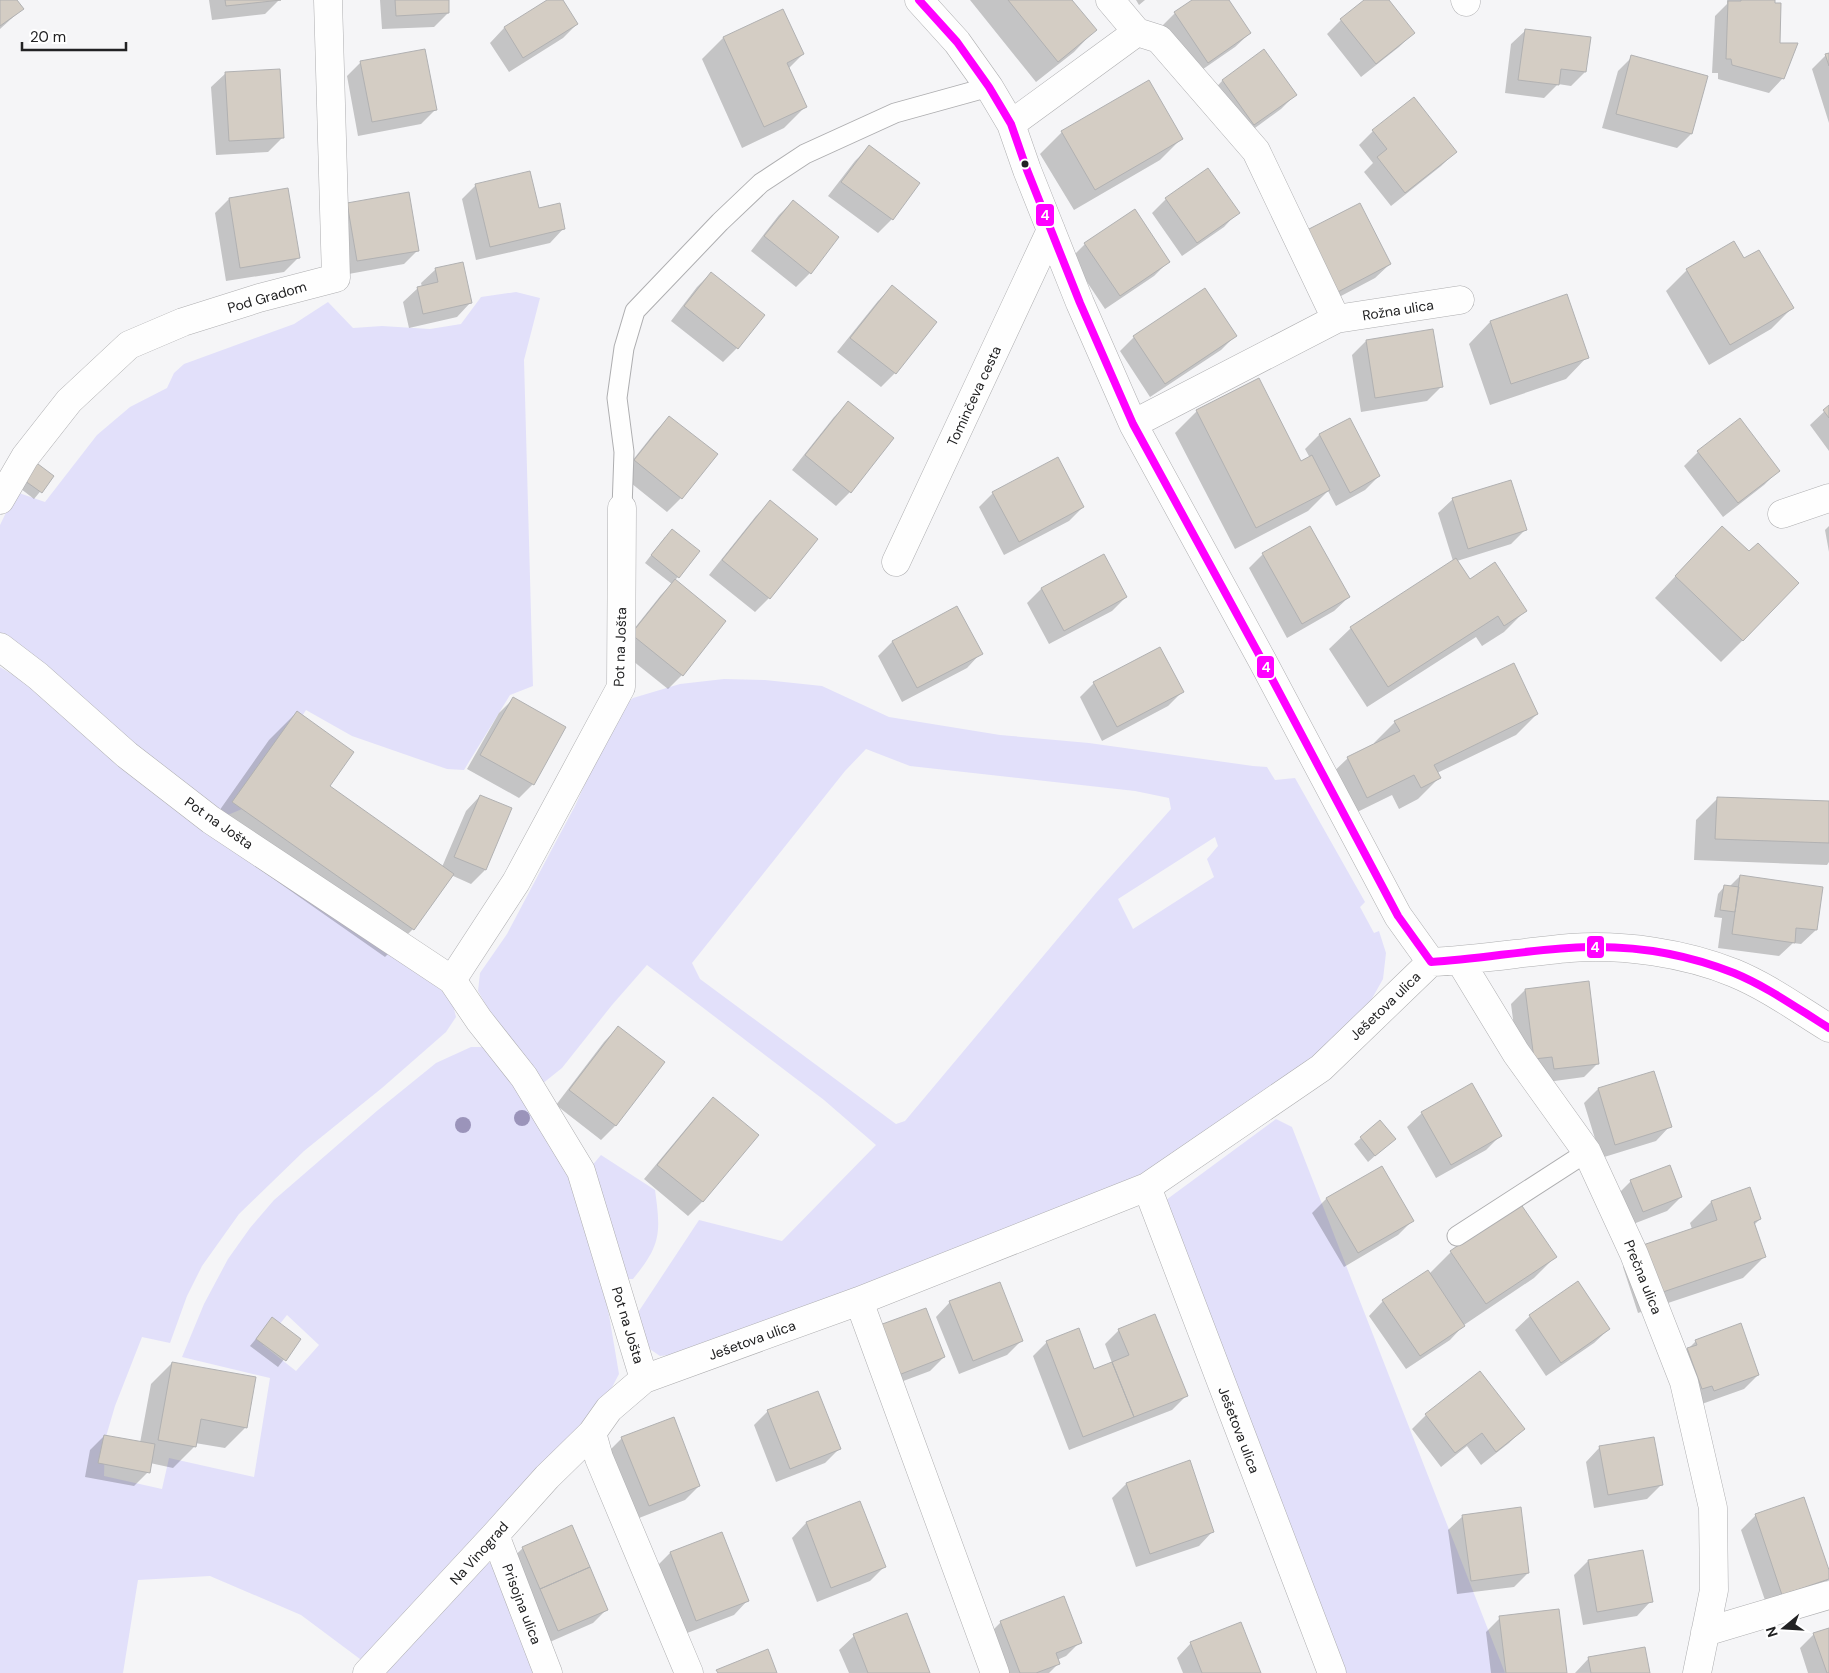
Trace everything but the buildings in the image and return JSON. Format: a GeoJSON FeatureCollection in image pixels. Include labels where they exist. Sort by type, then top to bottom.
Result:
{"type":"FeatureCollection","features":[{"type":"Feature","properties":{"kind":"street","name":"Pod Gradom"},"geometry":{"type":"LineString","coordinates":[[0,500],[25,457],[69,400],[129,345],[183,322],[259,298],[336,278],[328,0]]}},
{"type":"Feature","properties":{"kind":"street"},"geometry":{"type":"LineString","coordinates":[[919,0],[957,42],[989,87],[1011,124],[1027,170],[1080,303],[1133,424],[1262,660],[1398,916],[1431,962]]}},
{"type":"Feature","properties":{"kind":"street"},"geometry":{"type":"LineString","coordinates":[[1110,0],[1137,32],[1159,39],[1256,152],[1336,319]]}},
{"type":"Feature","properties":{"kind":"street"},"geometry":{"type":"LineString","coordinates":[[1011,124],[1137,32]]}},
{"type":"Feature","properties":{"kind":"street","name":"Tominčeva cesta"},"geometry":{"type":"LineString","coordinates":[[896,562],[1051,230]]}},
{"type":"Feature","properties":{"kind":"street","name":"Rožna ulica"},"geometry":{"type":"LineString","coordinates":[[1133,424],[1336,319],[1460,300]]}},
{"type":"Feature","properties":{"kind":"street"},"geometry":{"type":"LineString","coordinates":[[1782,514],[1829,498]]}},
{"type":"Feature","properties":{"kind":"street","name":"Pot na Jošta"},"geometry":{"type":"LineString","coordinates":[[452,980],[516,882],[621,687],[622,508]]}},
{"type":"Feature","properties":{"kind":"street","name":"Pot na Jošta"},"geometry":{"type":"LineString","coordinates":[[0,647],[38,676],[127,755],[212,820],[452,980],[478,1020],[524,1076],[581,1171],[644,1379],[609,1409],[592,1434]]}},
{"type":"Feature","properties":{"kind":"street","name":"Ješetova ulica"},"geometry":{"type":"LineString","coordinates":[[644,1379],[859,1301],[1147,1187],[1321,1068],[1431,962],[1460,961],[1572,948],[1627,949],[1677,954],[1742,977],[1775,993],[1829,1028]]}},
{"type":"Feature","properties":{"kind":"street","name":"Prečna ulica"},"geometry":{"type":"LineString","coordinates":[[1460,961],[1516,1053],[1587,1152],[1634,1254],[1684,1382],[1714,1508],[1714,1590],[1697,1673]]}},
{"type":"Feature","properties":{"kind":"street","name":"Ješetova ulica"},"geometry":{"type":"LineString","coordinates":[[1147,1187],[1332,1673]]}},
{"type":"Feature","properties":{"kind":"street"},"geometry":{"type":"LineString","coordinates":[[859,1301],[994,1673]]}},
{"type":"Feature","properties":{"kind":"street"},"geometry":{"type":"LineString","coordinates":[[592,1434],[603,1467],[689,1673]]}},
{"type":"Feature","properties":{"kind":"street","name":"Na Vinograd"},"geometry":{"type":"LineString","coordinates":[[367,1673],[496,1535],[547,1477],[592,1434]]}},
{"type":"Feature","properties":{"kind":"street","name":"Prisojna ulica"},"geometry":{"type":"LineString","coordinates":[[496,1535],[548,1673]]}},
{"type":"Feature","properties":{"kind":"street"},"geometry":{"type":"LineString","coordinates":[[1705,1632],[1829,1595]]}},
{"type":"Feature","properties":{"kind":"lane"},"geometry":{"type":"LineString","coordinates":[[622,508],[624,452],[617,398],[624,348],[635,311],[760,183],[805,154],[895,112],[989,87]]}},
{"type":"Feature","properties":{"kind":"lane"},"geometry":{"type":"LineString","coordinates":[[1457,1236],[1587,1152]]}},
{"type":"Feature","properties":{"kind":"shaded area"},"geometry":{"type":"Polygon","coordinates":[[[516,292],[540,298],[524,360],[533,686],[510,695],[464,770],[447,769],[352,736],[306,710],[242,809],[223,817],[0,635],[0,525],[16,492],[45,502],[97,435],[130,407],[167,388],[174,373],[184,364],[294,324],[328,302],[353,328],[382,326],[430,329],[461,324],[481,297],[516,292]]]}},
{"type":"Feature","properties":{"kind":"shaded area"},"geometry":{"type":"Polygon","coordinates":[[[0,667],[31,686],[432,981],[452,1001],[456,1017],[446,1032],[382,1088],[304,1151],[239,1214],[202,1266],[187,1296],[170,1343],[142,1337],[115,1406],[105,1440],[104,1476],[162,1489],[169,1458],[254,1477],[270,1378],[182,1357],[204,1304],[228,1259],[250,1228],[274,1200],[378,1110],[436,1063],[471,1047],[484,1047],[515,1081],[575,1183],[590,1232],[609,1315],[619,1374],[592,1420],[364,1662],[301,1615],[210,1576],[138,1580],[123,1673],[0,1673],[0,667]],[[287,1315],[263,1345],[296,1371],[319,1345],[287,1315]]]}},
{"type":"Feature","properties":{"kind":"shaded area"},"geometry":{"type":"Polygon","coordinates":[[[724,679],[765,680],[822,686],[889,717],[1000,735],[1089,743],[1267,767],[1275,780],[1295,778],[1365,902],[1360,907],[1374,933],[1379,931],[1386,953],[1383,979],[1370,1002],[1317,1059],[1173,1157],[1132,1180],[871,1285],[679,1354],[660,1356],[644,1345],[637,1314],[699,1220],[782,1241],[876,1145],[824,1100],[647,965],[612,1005],[562,1068],[542,1084],[499,1028],[478,991],[480,973],[507,934],[575,806],[618,711],[633,698],[680,684],[724,679]],[[866,749],[845,771],[692,963],[700,979],[896,1124],[905,1121],[1096,893],[1171,809],[1169,798],[1135,791],[910,766],[866,749]],[[1215,837],[1118,899],[1133,929],[1214,877],[1207,859],[1218,846],[1215,837]]]}},
{"type":"Feature","properties":{"kind":"shaded area"},"geometry":{"type":"Polygon","coordinates":[[[1276,1119],[1292,1127],[1505,1673],[1342,1673],[1166,1200],[1276,1119]]]}},
{"type":"Feature","properties":{"kind":"shaded area"},"geometry":{"type":"Polygon","coordinates":[[[601,1155],[655,1190],[658,1217],[657,1238],[649,1257],[633,1279],[622,1279],[590,1168],[601,1155]]]}},
{"type":"Feature","properties":{"kind":"shaded area"},"geometry":{"type":"Polygon","coordinates":[[[487,1562],[498,1566],[539,1673],[381,1673],[487,1562]]]}},
{"type":"Feature","properties":{"kind":"transit line","name":"4"},"geometry":{"type":"LineString","coordinates":[[919,0],[957,42],[989,87],[1011,124],[1027,170],[1080,303],[1133,424],[1262,660],[1398,916],[1431,962],[1549,949],[1607,947],[1645,950],[1699,961],[1734,973],[1771,992],[1829,1028]]}}]}
